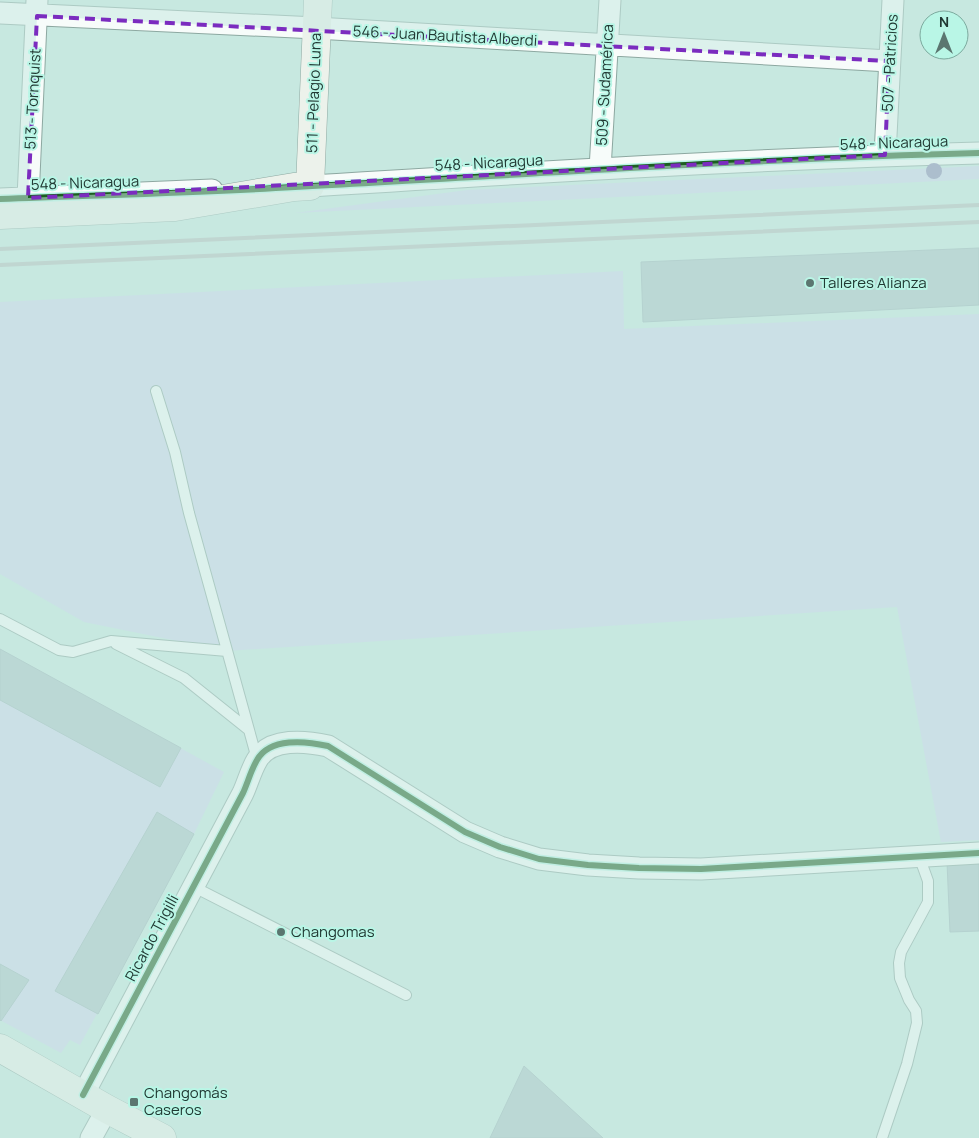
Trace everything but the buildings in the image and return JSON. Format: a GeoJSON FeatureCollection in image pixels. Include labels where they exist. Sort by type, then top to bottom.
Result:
{"type":"FeatureCollection","features":[{"type":"Feature","properties":{"kind":"street","name":"511 - Pelagio Luna"},"geometry":{"type":"LineString","coordinates":[[302,187],[318,0]]}},
{"type":"Feature","properties":{"kind":"street","name":"509 - Sudamérica"},"geometry":{"type":"LineString","coordinates":[[600,169],[610,0]]}},
{"type":"Feature","properties":{"kind":"street","name":"507 - Patricios"},"geometry":{"type":"LineString","coordinates":[[885,156],[893,0]]}},
{"type":"Feature","properties":{"kind":"street","name":"546 - Juan Bautista Alberdi"},"geometry":{"type":"LineString","coordinates":[[0,14],[37,8],[316,28],[889,61]]}},
{"type":"Feature","properties":{"kind":"street","name":"513 - Tornquist"},"geometry":{"type":"LineString","coordinates":[[28,198],[37,8]]}},
{"type":"Feature","properties":{"kind":"street","name":"548 - Nicaragua"},"geometry":{"type":"LineString","coordinates":[[0,199],[302,187],[600,169],[979,153]]}},
{"type":"Feature","properties":{"kind":"street"},"geometry":{"type":"LineString","coordinates":[[0,215],[175,207],[302,187]]}},
{"type":"Feature","properties":{"kind":"street"},"geometry":{"type":"LineString","coordinates":[[257,759],[266,750],[276,745],[312,742],[328,746],[465,832],[500,847],[539,859],[622,868],[701,869],[979,853]]}},
{"type":"Feature","properties":{"kind":"street","name":"Ricardo Trigilli"},"geometry":{"type":"LineString","coordinates":[[83,1095],[243,793],[257,759]]}},
{"type":"Feature","properties":{"kind":"street"},"geometry":{"type":"LineString","coordinates":[[0,1048],[162,1138]]}},
{"type":"Feature","properties":{"kind":"street"},"geometry":{"type":"LineString","coordinates":[[91,1138],[107,1109]]}},
{"type":"Feature","properties":{"kind":"lane"},"geometry":{"type":"LineString","coordinates":[[156,391],[175,452],[189,513],[257,759]]}},
{"type":"Feature","properties":{"kind":"lane"},"geometry":{"type":"LineString","coordinates":[[0,619],[59,650],[73,652],[111,641],[227,651]]}},
{"type":"Feature","properties":{"kind":"lane"},"geometry":{"type":"LineString","coordinates":[[111,641],[184,678],[249,730]]}},
{"type":"Feature","properties":{"kind":"lane"},"geometry":{"type":"LineString","coordinates":[[882,1138],[917,1023],[916,1011],[900,978],[899,963],[901,952],[928,902],[928,881],[919,856]]}},
{"type":"Feature","properties":{"kind":"lane"},"geometry":{"type":"LineString","coordinates":[[194,887],[406,995]]}},
{"type":"Feature","properties":{"kind":"highlighted area"},"geometry":{"type":"Polygon","coordinates":[[[37,16],[889,61],[885,155],[28,198],[37,16]]]}},
{"type":"Feature","properties":{"kind":"shaded area"},"geometry":{"type":"Polygon","coordinates":[[[979,166],[979,179],[295,213],[467,190],[979,166]]]}},
{"type":"Feature","properties":{"kind":"shaded area"},"geometry":{"type":"Polygon","coordinates":[[[623,271],[624,329],[979,314],[979,840],[941,842],[897,607],[227,651],[84,622],[0,574],[0,302],[623,271]]]}},
{"type":"Feature","properties":{"kind":"shaded area"},"geometry":{"type":"Polygon","coordinates":[[[0,649],[224,772],[194,834],[80,1045],[70,1040],[61,1053],[0,1020],[0,649]]]}},
{"type":"Feature","properties":{"kind":"railway"},"geometry":{"type":"LineString","coordinates":[[0,249],[979,205]]}},
{"type":"Feature","properties":{"kind":"railway"},"geometry":{"type":"LineString","coordinates":[[0,265],[979,222]]}},
{"type":"Feature","properties":{"kind":"cycle path"},"geometry":{"type":"LineString","coordinates":[[0,199],[221,191],[722,163],[979,153]]}},
{"type":"Feature","properties":{"kind":"cycle path"},"geometry":{"type":"LineString","coordinates":[[83,1095],[243,793],[257,760],[270,747],[279,744],[299,742],[328,746],[465,832],[500,847],[539,859],[588,865],[701,869],[979,853]]}},
{"type":"Feature","properties":{"kind":"place","name":"Talleres Alianza"},"geometry":{"type":"Point","coordinates":[810,283]}},
{"type":"Feature","properties":{"kind":"place","name":"Changomas"},"geometry":{"type":"Point","coordinates":[281,932]}},
{"type":"Feature","properties":{"kind":"place","name":"Changomás Caseros"},"geometry":{"type":"Point","coordinates":[134,1102]}}]}
